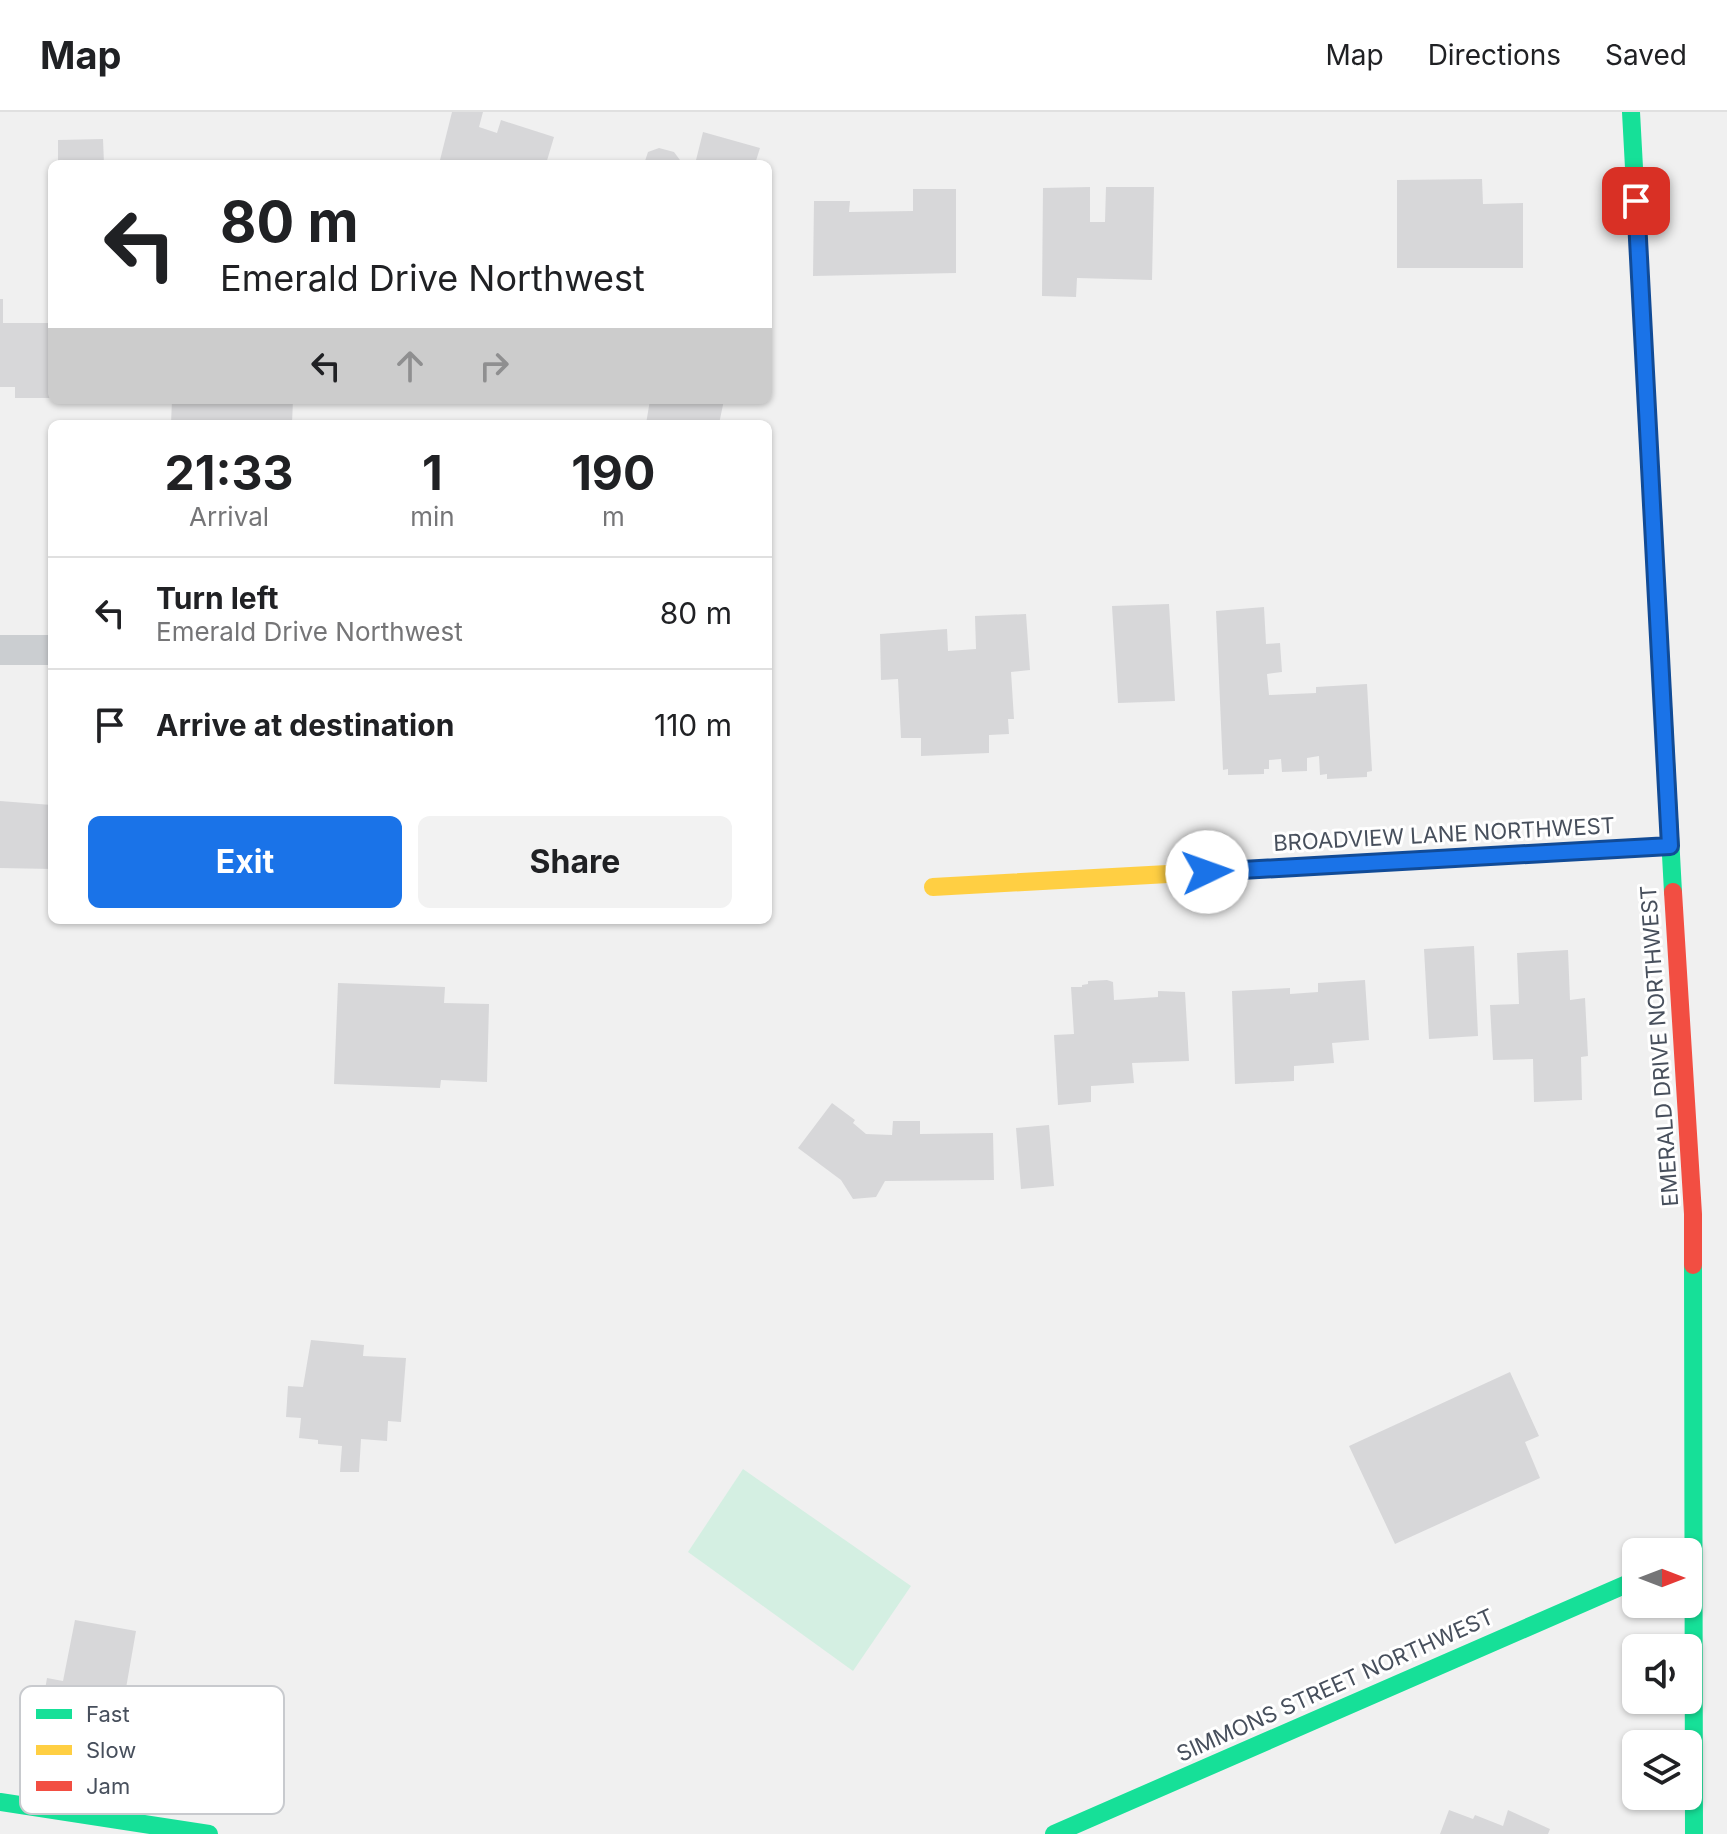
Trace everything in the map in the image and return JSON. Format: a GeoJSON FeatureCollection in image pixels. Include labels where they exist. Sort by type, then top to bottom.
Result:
{"type":"FeatureCollection","features":[{"type":"Feature","properties":{"kind":"street","name":"EMERALD DRIVE NORTHWEST"},"geometry":{"type":"LineString","coordinates":[[1631,112],[1693,1214],[1692,1538]]}},
{"type":"Feature","properties":{"kind":"street"},"geometry":{"type":"LineString","coordinates":[[0,650],[48,650]]}},
{"type":"Feature","properties":{"kind":"street","name":"BROADVIEW LANE NORTHWEST"},"geometry":{"type":"LineString","coordinates":[[933,887],[1670,846]]}},
{"type":"Feature","properties":{"kind":"street","name":"SIMMONS STREET NORTHWEST"},"geometry":{"type":"LineString","coordinates":[[1054,1834],[1622,1586]]}},
{"type":"Feature","properties":{"kind":"street","name":"EMERALD DRIVE NORTHWEST"},"geometry":{"type":"LineString","coordinates":[[1692,1618],[1694,1834]]}},
{"type":"Feature","properties":{"kind":"street"},"geometry":{"type":"LineString","coordinates":[[0,1802],[20,1805]]}},
{"type":"Feature","properties":{"kind":"street"},"geometry":{"type":"LineString","coordinates":[[78,1814],[209,1834]]}},
{"type":"Feature","properties":{"kind":"green space"},"geometry":{"type":"Polygon","coordinates":[[[743,1469],[911,1586],[853,1671],[688,1552],[743,1469]]]}},
{"type":"Feature","properties":{"kind":"building"},"geometry":{"type":"Polygon","coordinates":[[[452,112],[483,112],[479,127],[497,133],[501,120],[554,137],[547,160],[440,160],[452,112]]]}},
{"type":"Feature","properties":{"kind":"building"},"geometry":{"type":"Polygon","coordinates":[[[703,132],[760,148],[756,160],[696,160],[703,132]]]}},
{"type":"Feature","properties":{"kind":"building"},"geometry":{"type":"Polygon","coordinates":[[[103,139],[104,160],[58,160],[58,140],[103,139]]]}},
{"type":"Feature","properties":{"kind":"building"},"geometry":{"type":"Polygon","coordinates":[[[659,148],[674,152],[680,160],[645,160],[648,152],[659,148]]]}},
{"type":"Feature","properties":{"kind":"building"},"geometry":{"type":"Polygon","coordinates":[[[1482,179],[1483,204],[1523,203],[1523,268],[1397,268],[1397,180],[1482,179]]]}},
{"type":"Feature","properties":{"kind":"building"},"geometry":{"type":"Polygon","coordinates":[[[1090,187],[1090,222],[1105,222],[1106,187],[1154,187],[1152,280],[1077,278],[1076,297],[1042,296],[1043,188],[1090,187]]]}},
{"type":"Feature","properties":{"kind":"building"},"geometry":{"type":"Polygon","coordinates":[[[913,189],[956,189],[956,273],[813,276],[814,201],[850,201],[849,212],[913,211],[913,189]]]}},
{"type":"Feature","properties":{"kind":"building"},"geometry":{"type":"Polygon","coordinates":[[[0,299],[3,299],[3,323],[48,323],[48,398],[15,398],[15,387],[0,387],[0,299]]]}},
{"type":"Feature","properties":{"kind":"building"},"geometry":{"type":"Polygon","coordinates":[[[172,404],[293,404],[292,420],[171,420],[172,404]]]}},
{"type":"Feature","properties":{"kind":"building"},"geometry":{"type":"Polygon","coordinates":[[[649,404],[723,404],[720,420],[647,420],[649,404]]]}},
{"type":"Feature","properties":{"kind":"building"},"geometry":{"type":"Polygon","coordinates":[[[1169,604],[1175,701],[1118,703],[1112,606],[1169,604]]]}},
{"type":"Feature","properties":{"kind":"building"},"geometry":{"type":"Polygon","coordinates":[[[1264,607],[1266,644],[1280,643],[1282,672],[1267,674],[1269,695],[1316,693],[1316,687],[1367,684],[1372,771],[1367,772],[1367,777],[1327,779],[1327,774],[1320,775],[1319,756],[1307,758],[1307,771],[1282,772],[1281,759],[1269,760],[1269,769],[1264,769],[1264,774],[1228,775],[1228,769],[1223,770],[1216,611],[1264,607]]]}},
{"type":"Feature","properties":{"kind":"building"},"geometry":{"type":"Polygon","coordinates":[[[1026,614],[1030,670],[1011,672],[1014,719],[1008,719],[1009,734],[989,735],[989,753],[921,756],[921,738],[901,738],[898,679],[881,680],[880,634],[947,629],[948,651],[976,649],[975,616],[1026,614]]]}},
{"type":"Feature","properties":{"kind":"building"},"geometry":{"type":"Polygon","coordinates":[[[0,801],[48,805],[48,869],[0,868],[0,801]]]}},
{"type":"Feature","properties":{"kind":"building"},"geometry":{"type":"Polygon","coordinates":[[[1474,946],[1478,1036],[1429,1039],[1424,949],[1474,946]]]}},
{"type":"Feature","properties":{"kind":"building"},"geometry":{"type":"Polygon","coordinates":[[[1568,950],[1570,1000],[1585,998],[1588,1056],[1581,1057],[1582,1100],[1534,1102],[1533,1059],[1493,1060],[1490,1005],[1519,1004],[1517,953],[1568,950]]]}},
{"type":"Feature","properties":{"kind":"building"},"geometry":{"type":"Polygon","coordinates":[[[1365,980],[1369,1040],[1332,1043],[1334,1063],[1294,1066],[1294,1081],[1235,1084],[1232,991],[1290,988],[1290,994],[1318,992],[1318,983],[1365,980]]]}},
{"type":"Feature","properties":{"kind":"building"},"geometry":{"type":"Polygon","coordinates":[[[1088,981],[1113,982],[1114,1000],[1158,997],[1158,991],[1185,992],[1189,1061],[1132,1063],[1134,1083],[1091,1086],[1091,1102],[1058,1105],[1054,1035],[1074,1034],[1071,987],[1082,987],[1088,981]]]}},
{"type":"Feature","properties":{"kind":"building"},"geometry":{"type":"Polygon","coordinates":[[[338,983],[445,987],[444,1003],[489,1004],[487,1082],[441,1080],[440,1088],[334,1084],[338,983]]]}},
{"type":"Feature","properties":{"kind":"building"},"geometry":{"type":"Polygon","coordinates":[[[832,1103],[855,1120],[853,1123],[866,1134],[892,1135],[893,1121],[920,1121],[920,1134],[993,1133],[994,1180],[885,1181],[876,1197],[853,1199],[841,1180],[798,1148],[832,1103]]]}},
{"type":"Feature","properties":{"kind":"building"},"geometry":{"type":"Polygon","coordinates":[[[1049,1125],[1054,1186],[1021,1189],[1016,1128],[1049,1125]]]}},
{"type":"Feature","properties":{"kind":"building"},"geometry":{"type":"Polygon","coordinates":[[[311,1340],[364,1345],[363,1356],[406,1358],[401,1422],[388,1421],[387,1441],[361,1439],[359,1472],[340,1472],[342,1446],[318,1444],[318,1440],[299,1438],[301,1418],[286,1417],[288,1386],[303,1387],[311,1340]]]}},
{"type":"Feature","properties":{"kind":"building"},"geometry":{"type":"Polygon","coordinates":[[[1510,1372],[1539,1436],[1525,1442],[1540,1478],[1395,1544],[1349,1446],[1510,1372]]]}},
{"type":"Feature","properties":{"kind":"building"},"geometry":{"type":"Polygon","coordinates":[[[75,1620],[136,1631],[126,1686],[46,1686],[47,1678],[63,1681],[75,1620]]]}},
{"type":"Feature","properties":{"kind":"building"},"geometry":{"type":"Polygon","coordinates":[[[1449,1810],[1473,1819],[1475,1815],[1503,1826],[1508,1810],[1550,1829],[1548,1834],[1440,1834],[1449,1810]]]}},
{"type":"Feature","properties":{"kind":"traffic: fast"},"geometry":{"type":"LineString","coordinates":[[1631,112],[1673,892]]}},
{"type":"Feature","properties":{"kind":"traffic: fast"},"geometry":{"type":"LineString","coordinates":[[1693,1265],[1694,1834]]}},
{"type":"Feature","properties":{"kind":"traffic: fast"},"geometry":{"type":"LineString","coordinates":[[1054,1834],[1622,1586]]}},
{"type":"Feature","properties":{"kind":"traffic: fast"},"geometry":{"type":"LineString","coordinates":[[0,1802],[20,1805]]}},
{"type":"Feature","properties":{"kind":"traffic: fast"},"geometry":{"type":"LineString","coordinates":[[78,1814],[209,1834]]}},
{"type":"Feature","properties":{"kind":"traffic: slow"},"geometry":{"type":"LineString","coordinates":[[933,887],[1670,846]]}},
{"type":"Feature","properties":{"kind":"traffic: jam"},"geometry":{"type":"LineString","coordinates":[[1673,892],[1693,1214],[1693,1265]]}},
{"type":"Feature","properties":{"kind":"route"},"geometry":{"type":"LineString","coordinates":[[1207,872],[1670,846],[1636,201]]}}]}
